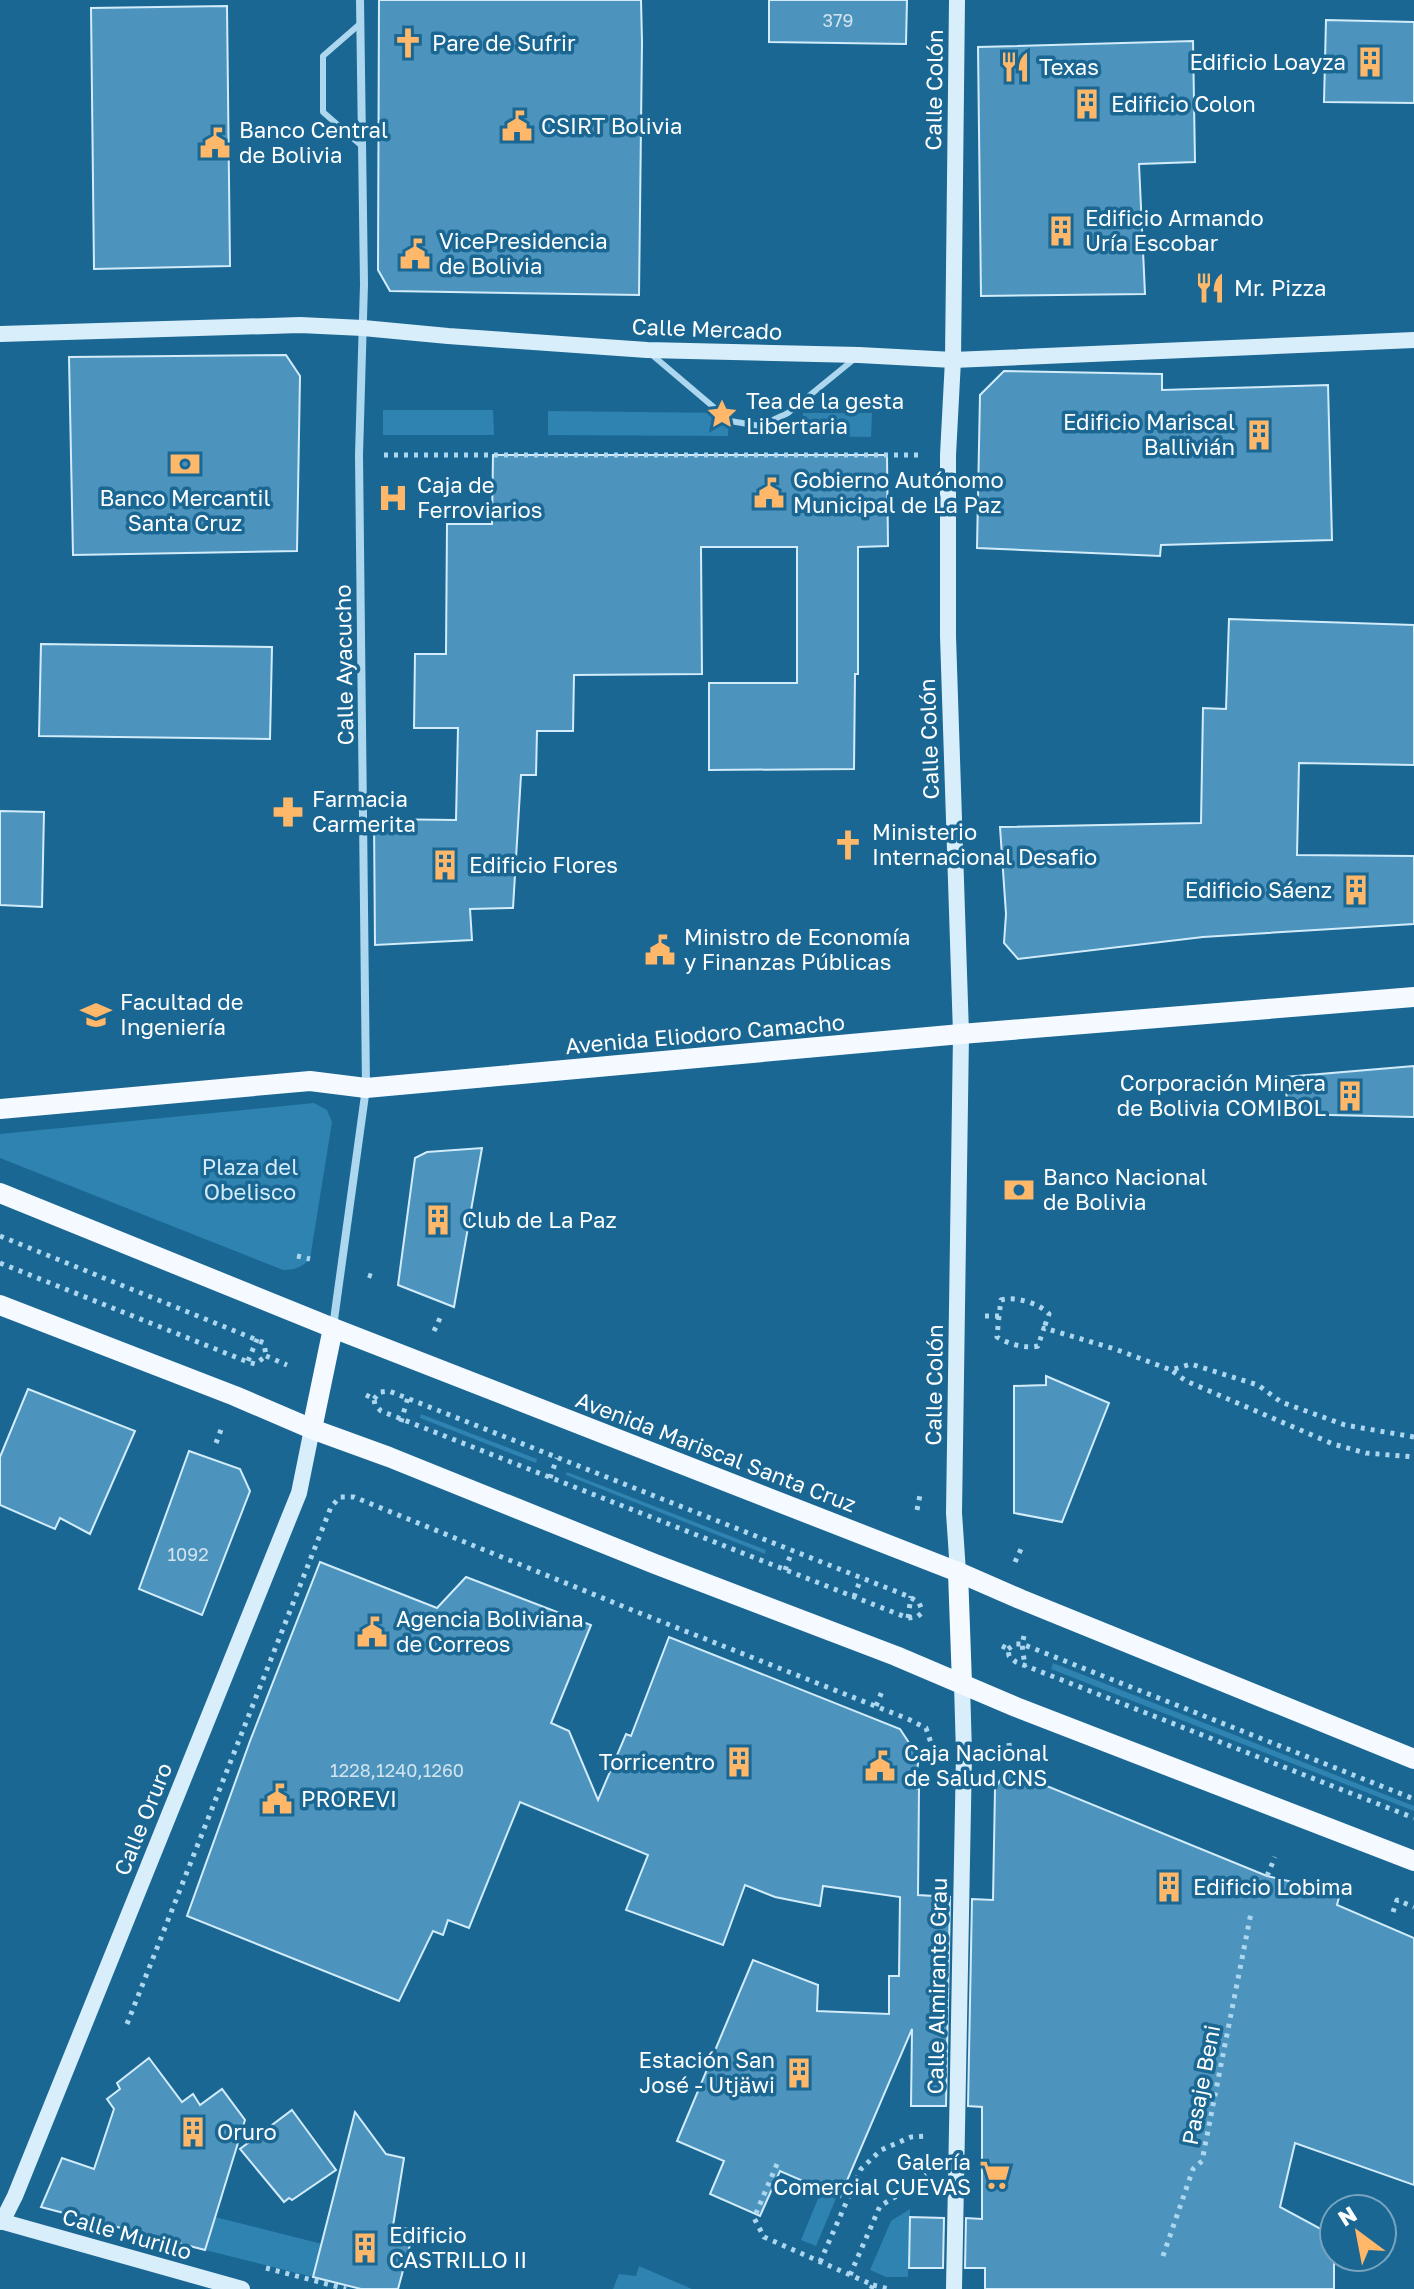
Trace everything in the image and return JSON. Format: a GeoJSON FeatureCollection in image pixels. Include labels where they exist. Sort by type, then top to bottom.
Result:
{"type":"FeatureCollection","features":[{"type":"Feature","properties":{"kind":"main road","name":"Calle Colón"},"geometry":{"type":"LineString","coordinates":[[957,0],[953,360],[948,455],[948,636],[961,1034],[954,1513],[958,1572]]}},
{"type":"Feature","properties":{"kind":"main road","name":"Calle Mercado"},"geometry":{"type":"LineString","coordinates":[[0,334],[300,325],[647,350],[953,360],[1414,340]]}},
{"type":"Feature","properties":{"kind":"main road","name":"Avenida Eliodoro Camacho"},"geometry":{"type":"LineString","coordinates":[[0,1109],[310,1081],[366,1088],[1414,997]]}},
{"type":"Feature","properties":{"kind":"main road","name":"Avenida Mariscal Santa Cruz"},"geometry":{"type":"LineString","coordinates":[[0,1193],[333,1328],[958,1572],[1414,1759]]}},
{"type":"Feature","properties":{"kind":"main road"},"geometry":{"type":"LineString","coordinates":[[0,1305],[1030,1713],[1414,1861]]}},
{"type":"Feature","properties":{"kind":"main road"},"geometry":{"type":"LineString","coordinates":[[312,1429],[333,1328]]}},
{"type":"Feature","properties":{"kind":"main road","name":"Calle Oruro"},"geometry":{"type":"LineString","coordinates":[[1,2222],[21,2182],[299,1493],[312,1429]]}},
{"type":"Feature","properties":{"kind":"main road"},"geometry":{"type":"LineString","coordinates":[[958,1572],[962,1684]]}},
{"type":"Feature","properties":{"kind":"main road","name":"Calle Almirante Grau"},"geometry":{"type":"LineString","coordinates":[[954,2289],[964,1754],[962,1684]]}},
{"type":"Feature","properties":{"kind":"main road","name":"Calle Murillo"},"geometry":{"type":"LineString","coordinates":[[1,2222],[242,2289]]}},
{"type":"Feature","properties":{"kind":"street","name":"Calle Ayacucho"},"geometry":{"type":"LineString","coordinates":[[333,1328],[366,1088],[359,455],[363,328],[360,0]]}},
{"type":"Feature","properties":{"kind":"lane"},"geometry":{"type":"LineString","coordinates":[[361,23],[323,56],[323,112],[363,147]]}},
{"type":"Feature","properties":{"kind":"lane"},"geometry":{"type":"LineString","coordinates":[[647,350],[730,421],[760,426],[788,413],[859,355]]}},
{"type":"Feature","properties":{"kind":"path"},"geometry":{"type":"LineString","coordinates":[[359,455],[948,455]]}},
{"type":"Feature","properties":{"kind":"path"},"geometry":{"type":"LineString","coordinates":[[0,1236],[264,1343],[266,1356]]}},
{"type":"Feature","properties":{"kind":"path"},"geometry":{"type":"LineString","coordinates":[[297,1256],[310,1259]]}},
{"type":"Feature","properties":{"kind":"path"},"geometry":{"type":"LineString","coordinates":[[0,1263],[247,1364],[255,1364],[266,1356]]}},
{"type":"Feature","properties":{"kind":"path"},"geometry":{"type":"LineString","coordinates":[[368,1275],[377,1278]]}},
{"type":"Feature","properties":{"kind":"path"},"geometry":{"type":"LineString","coordinates":[[1010,1298],[1043,1308],[1049,1314],[1038,1346],[1031,1348],[997,1337],[999,1316],[1001,1300],[1010,1298]]}},
{"type":"Feature","properties":{"kind":"path"},"geometry":{"type":"LineString","coordinates":[[434,1331],[441,1316]]}},
{"type":"Feature","properties":{"kind":"path"},"geometry":{"type":"LineString","coordinates":[[984,1316],[999,1316]]}},
{"type":"Feature","properties":{"kind":"path"},"geometry":{"type":"LineString","coordinates":[[1044,1328],[1171,1370],[1186,1381],[1333,1444],[1366,1453],[1414,1457]]}},
{"type":"Feature","properties":{"kind":"path"},"geometry":{"type":"LineString","coordinates":[[247,1364],[260,1332]]}},
{"type":"Feature","properties":{"kind":"path"},"geometry":{"type":"LineString","coordinates":[[266,1356],[287,1365]]}},
{"type":"Feature","properties":{"kind":"path"},"geometry":{"type":"LineString","coordinates":[[1171,1370],[1191,1364],[1258,1385],[1281,1402],[1345,1425],[1414,1437]]}},
{"type":"Feature","properties":{"kind":"path"},"geometry":{"type":"LineString","coordinates":[[389,1391],[910,1597],[919,1603],[923,1612],[917,1617],[908,1618],[402,1420],[381,1411],[374,1399],[380,1392],[389,1391]]}},
{"type":"Feature","properties":{"kind":"path"},"geometry":{"type":"LineString","coordinates":[[400,1428],[410,1392]]}},
{"type":"Feature","properties":{"kind":"path"},"geometry":{"type":"LineString","coordinates":[[366,1395],[374,1399]]}},
{"type":"Feature","properties":{"kind":"path"},"geometry":{"type":"LineString","coordinates":[[216,1443],[222,1427]]}},
{"type":"Feature","properties":{"kind":"path"},"geometry":{"type":"LineString","coordinates":[[550,1478],[557,1458]]}},
{"type":"Feature","properties":{"kind":"path"},"geometry":{"type":"LineString","coordinates":[[370,1503],[374,1495]]}},
{"type":"Feature","properties":{"kind":"path"},"geometry":{"type":"LineString","coordinates":[[917,1510],[920,1495]]}},
{"type":"Feature","properties":{"kind":"path"},"geometry":{"type":"LineString","coordinates":[[127,2024],[331,1507],[340,1497],[354,1497],[370,1503],[926,1728]]}},
{"type":"Feature","properties":{"kind":"path"},"geometry":{"type":"LineString","coordinates":[[1015,1562],[1022,1547]]}},
{"type":"Feature","properties":{"kind":"path"},"geometry":{"type":"LineString","coordinates":[[785,1570],[792,1551]]}},
{"type":"Feature","properties":{"kind":"path"},"geometry":{"type":"LineString","coordinates":[[854,1597],[861,1578]]}},
{"type":"Feature","properties":{"kind":"path"},"geometry":{"type":"LineString","coordinates":[[906,1627],[911,1590]]}},
{"type":"Feature","properties":{"kind":"path"},"geometry":{"type":"LineString","coordinates":[[1024,1636],[1024,1668]]}},
{"type":"Feature","properties":{"kind":"path"},"geometry":{"type":"LineString","coordinates":[[1414,1799],[1022,1644],[1005,1647],[1009,1656],[1024,1668],[1414,1818]]}},
{"type":"Feature","properties":{"kind":"path"},"geometry":{"type":"LineString","coordinates":[[876,1706],[883,1689]]}},
{"type":"Feature","properties":{"kind":"path"},"geometry":{"type":"LineString","coordinates":[[1009,1743],[1010,1756]]}},
{"type":"Feature","properties":{"kind":"path"},"geometry":{"type":"LineString","coordinates":[[1267,1876],[1275,1857]]}},
{"type":"Feature","properties":{"kind":"path"},"geometry":{"type":"LineString","coordinates":[[1393,1912],[1397,1900],[1414,1907]]}},
{"type":"Feature","properties":{"kind":"path","name":"Pasaje Beni"},"geometry":{"type":"LineString","coordinates":[[1163,2256],[1193,2169],[1202,2161],[1251,1913]]}},
{"type":"Feature","properties":{"kind":"path"},"geometry":{"type":"LineString","coordinates":[[820,2262],[861,2169],[881,2150],[911,2137],[929,2136]]}},
{"type":"Feature","properties":{"kind":"path"},"geometry":{"type":"LineString","coordinates":[[777,2164],[754,2218],[764,2237],[872,2287],[889,2289]]}},
{"type":"Feature","properties":{"kind":"path"},"geometry":{"type":"LineString","coordinates":[[850,2275],[880,2206],[910,2188],[928,2172]]}},
{"type":"Feature","properties":{"kind":"green space"},"geometry":{"type":"Polygon","coordinates":[[[383,410],[493,410],[494,435],[383,435],[383,410]]]}},
{"type":"Feature","properties":{"kind":"green space"},"geometry":{"type":"Polygon","coordinates":[[[548,411],[729,413],[728,436],[548,435],[548,411]]]}},
{"type":"Feature","properties":{"kind":"green space"},"geometry":{"type":"Polygon","coordinates":[[[803,413],[872,413],[871,437],[803,436],[803,413]]]}},
{"type":"Feature","properties":{"kind":"green space","name":"Plaza del Obelisco"},"geometry":{"type":"Polygon","coordinates":[[[314,1103],[327,1110],[332,1122],[310,1259],[291,1269],[283,1270],[0,1158],[0,1134],[314,1103]]]}},
{"type":"Feature","properties":{"kind":"green space"},"geometry":{"type":"Polygon","coordinates":[[[421,1414],[537,1459],[536,1463],[420,1418],[421,1414]]]}},
{"type":"Feature","properties":{"kind":"green space"},"geometry":{"type":"Polygon","coordinates":[[[567,1472],[766,1550],[765,1554],[566,1475],[567,1472]]]}},
{"type":"Feature","properties":{"kind":"green space"},"geometry":{"type":"Polygon","coordinates":[[[1053,1663],[1414,1806],[1414,1811],[1051,1669],[1053,1663]]]}},
{"type":"Feature","properties":{"kind":"green space"},"geometry":{"type":"Polygon","coordinates":[[[822,2189],[837,2196],[816,2246],[801,2240],[822,2189]]]}},
{"type":"Feature","properties":{"kind":"green space"},"geometry":{"type":"Polygon","coordinates":[[[910,2209],[908,2277],[886,2277],[870,2270],[891,2221],[910,2209]]]}},
{"type":"Feature","properties":{"kind":"green space"},"geometry":{"type":"Polygon","coordinates":[[[215,2217],[322,2244],[313,2277],[205,2250],[215,2217]]]}},
{"type":"Feature","properties":{"kind":"green space"},"geometry":{"type":"Polygon","coordinates":[[[639,2266],[692,2289],[613,2289],[619,2274],[636,2276],[639,2266]]]}},
{"type":"Feature","properties":{"kind":"building"},"geometry":{"type":"Polygon","coordinates":[[[379,0],[641,0],[639,295],[390,291],[378,270],[379,0]]]}},
{"type":"Feature","properties":{"kind":"building"},"geometry":{"type":"Polygon","coordinates":[[[769,0],[907,0],[906,44],[769,42],[769,0]]]}},
{"type":"Feature","properties":{"kind":"building","name":"Banco Central de Bolivia"},"geometry":{"type":"Polygon","coordinates":[[[227,6],[230,266],[94,269],[91,8],[227,6]]]}},
{"type":"Feature","properties":{"kind":"building","name":"Edificio Loayza"},"geometry":{"type":"Polygon","coordinates":[[[1326,20],[1414,22],[1414,103],[1324,102],[1326,20]]]}},
{"type":"Feature","properties":{"kind":"building"},"geometry":{"type":"Polygon","coordinates":[[[1193,41],[1195,162],[1139,164],[1145,294],[981,296],[978,47],[1193,41]]]}},
{"type":"Feature","properties":{"kind":"building","name":"Banco Mercantil Santa Cruz"},"geometry":{"type":"Polygon","coordinates":[[[286,355],[300,376],[297,551],[73,555],[69,357],[286,355]]]}},
{"type":"Feature","properties":{"kind":"building"},"geometry":{"type":"Polygon","coordinates":[[[1004,371],[1162,374],[1162,390],[1328,385],[1332,540],[1161,545],[1160,556],[977,548],[980,395],[1004,371]]]}},
{"type":"Feature","properties":{"kind":"building"},"geometry":{"type":"Polygon","coordinates":[[[493,455],[887,455],[888,546],[858,547],[854,769],[709,770],[709,683],[797,683],[797,547],[701,547],[702,674],[574,675],[573,731],[537,731],[536,775],[521,775],[513,908],[470,909],[472,940],[375,945],[374,819],[456,820],[458,728],[414,728],[415,654],[446,654],[447,524],[492,524],[493,455]]]}},
{"type":"Feature","properties":{"kind":"building"},"geometry":{"type":"Polygon","coordinates":[[[1229,619],[1414,625],[1414,765],[1299,763],[1297,855],[1414,856],[1414,924],[1203,937],[1018,959],[1004,943],[1006,914],[1000,827],[1201,823],[1203,708],[1226,709],[1229,619]]]}},
{"type":"Feature","properties":{"kind":"building"},"geometry":{"type":"Polygon","coordinates":[[[41,644],[272,647],[270,739],[39,736],[41,644]]]}},
{"type":"Feature","properties":{"kind":"building"},"geometry":{"type":"Polygon","coordinates":[[[0,811],[44,812],[42,907],[0,905],[0,811]]]}},
{"type":"Feature","properties":{"kind":"building","name":"Corporación Minera de Bolivia COMIBOL"},"geometry":{"type":"Polygon","coordinates":[[[1414,1066],[1414,1117],[1288,1114],[1285,1077],[1414,1066]]]}},
{"type":"Feature","properties":{"kind":"building","name":"Club de La Paz"},"geometry":{"type":"Polygon","coordinates":[[[482,1148],[454,1307],[398,1285],[415,1158],[427,1152],[482,1148]]]}},
{"type":"Feature","properties":{"kind":"building"},"geometry":{"type":"Polygon","coordinates":[[[1046,1376],[1109,1403],[1062,1522],[1014,1513],[1014,1386],[1046,1385],[1046,1376]]]}},
{"type":"Feature","properties":{"kind":"building"},"geometry":{"type":"Polygon","coordinates":[[[28,1389],[135,1431],[90,1534],[60,1518],[55,1529],[0,1505],[0,1457],[28,1389]]]}},
{"type":"Feature","properties":{"kind":"building"},"geometry":{"type":"Polygon","coordinates":[[[189,1451],[240,1469],[250,1491],[202,1615],[139,1589],[189,1451]]]}},
{"type":"Feature","properties":{"kind":"building"},"geometry":{"type":"Polygon","coordinates":[[[320,1562],[437,1608],[466,1577],[591,1625],[551,1723],[569,1731],[598,1800],[626,1734],[631,1736],[669,1637],[900,1729],[919,1758],[914,1788],[919,1789],[918,1895],[950,1897],[946,2106],[911,2106],[912,2029],[840,2197],[780,2171],[760,2216],[710,2194],[724,2161],[677,2141],[753,1960],[818,1985],[817,2011],[889,2014],[889,1976],[899,1976],[900,1897],[823,1886],[820,1906],[775,1897],[745,1885],[723,1945],[626,1910],[648,1855],[520,1802],[469,1928],[448,1920],[443,1935],[433,1931],[399,2001],[187,1916],[250,1741],[320,1562]]]}},
{"type":"Feature","properties":{"kind":"building"},"geometry":{"type":"Polygon","coordinates":[[[1015,1773],[1267,1876],[1340,1893],[1337,1905],[1414,1938],[1414,2185],[1295,2143],[1280,2207],[1318,2227],[1318,2273],[1334,2273],[1334,2289],[985,2289],[985,2268],[965,2268],[966,2218],[982,2219],[982,2107],[968,2106],[972,1899],[993,1900],[995,1789],[1002,1777],[1015,1773]]]}},
{"type":"Feature","properties":{"kind":"building"},"geometry":{"type":"Polygon","coordinates":[[[149,2058],[182,2102],[193,2094],[200,2105],[222,2089],[245,2120],[205,2250],[41,2207],[62,2158],[94,2169],[114,2109],[107,2099],[120,2089],[117,2083],[149,2058]]]}},
{"type":"Feature","properties":{"kind":"building"},"geometry":{"type":"Polygon","coordinates":[[[292,2110],[336,2170],[292,2200],[289,2198],[284,2202],[240,2149],[292,2110]]]}},
{"type":"Feature","properties":{"kind":"building"},"geometry":{"type":"Polygon","coordinates":[[[355,2112],[386,2154],[404,2158],[393,2226],[414,2230],[398,2289],[361,2289],[313,2277],[355,2112]]]}},
{"type":"Feature","properties":{"kind":"building"},"geometry":{"type":"Polygon","coordinates":[[[910,2217],[944,2218],[943,2268],[909,2268],[910,2217]]]}},
{"type":"Feature","properties":{"kind":"place","name":"Pare de Sufrir"},"geometry":{"type":"Point","coordinates":[408,43]}},
{"type":"Feature","properties":{"kind":"place","name":"Edificio Loayza"},"geometry":{"type":"Point","coordinates":[1370,62]}},
{"type":"Feature","properties":{"kind":"place","name":"Texas"},"geometry":{"type":"Point","coordinates":[1015,67]}},
{"type":"Feature","properties":{"kind":"place","name":"Edificio Colon"},"geometry":{"type":"Point","coordinates":[1087,104]}},
{"type":"Feature","properties":{"kind":"place","name":"CSIRT Bolivia"},"geometry":{"type":"Point","coordinates":[517,126]}},
{"type":"Feature","properties":{"kind":"place","name":"Banco Central de Bolivia"},"geometry":{"type":"Point","coordinates":[215,143]}},
{"type":"Feature","properties":{"kind":"place","name":"Edificio Armando Uría Escobar"},"geometry":{"type":"Point","coordinates":[1061,231]}},
{"type":"Feature","properties":{"kind":"place","name":"VicePresidencia de Bolivia"},"geometry":{"type":"Point","coordinates":[415,254]}},
{"type":"Feature","properties":{"kind":"place","name":"Mr. Pizza"},"geometry":{"type":"Point","coordinates":[1210,288]}},
{"type":"Feature","properties":{"kind":"place","name":"Tea de la gesta Libertaria"},"geometry":{"type":"Point","coordinates":[722,414]}},
{"type":"Feature","properties":{"kind":"place","name":"Edificio Mariscal Ballivián"},"geometry":{"type":"Point","coordinates":[1259,435]}},
{"type":"Feature","properties":{"kind":"place","name":"Banco Mercantil Santa Cruz"},"geometry":{"type":"Point","coordinates":[185,464]}},
{"type":"Feature","properties":{"kind":"place","name":"Gobierno Autónomo Municipal de La Paz"},"geometry":{"type":"Point","coordinates":[769,493]}},
{"type":"Feature","properties":{"kind":"place","name":"Caja de Ferroviarios"},"geometry":{"type":"Point","coordinates":[393,498]}},
{"type":"Feature","properties":{"kind":"place","name":"Farmacia Carmerita"},"geometry":{"type":"Point","coordinates":[288,812]}},
{"type":"Feature","properties":{"kind":"place","name":"Ministerio Internacional Desafio"},"geometry":{"type":"Point","coordinates":[848,845]}},
{"type":"Feature","properties":{"kind":"place","name":"Edificio Flores"},"geometry":{"type":"Point","coordinates":[445,865]}},
{"type":"Feature","properties":{"kind":"place","name":"Edificio Sáenz"},"geometry":{"type":"Point","coordinates":[1356,890]}},
{"type":"Feature","properties":{"kind":"place","name":"Ministro de Economía y Finanzas Públicas"},"geometry":{"type":"Point","coordinates":[660,950]}},
{"type":"Feature","properties":{"kind":"place","name":"Facultad de Ingeniería"},"geometry":{"type":"Point","coordinates":[96,1015]}},
{"type":"Feature","properties":{"kind":"place","name":"Corporación Minera de Bolivia COMIBOL"},"geometry":{"type":"Point","coordinates":[1350,1096]}},
{"type":"Feature","properties":{"kind":"place","name":"Banco Nacional de Bolivia"},"geometry":{"type":"Point","coordinates":[1019,1190]}},
{"type":"Feature","properties":{"kind":"place","name":"Club de La Paz"},"geometry":{"type":"Point","coordinates":[438,1220]}},
{"type":"Feature","properties":{"kind":"place","name":"Agencia Boliviana de Correos"},"geometry":{"type":"Point","coordinates":[372,1632]}},
{"type":"Feature","properties":{"kind":"place","name":"Torricentro"},"geometry":{"type":"Point","coordinates":[739,1762]}},
{"type":"Feature","properties":{"kind":"place","name":"Caja Nacional de Salud CNS"},"geometry":{"type":"Point","coordinates":[880,1766]}},
{"type":"Feature","properties":{"kind":"place","name":"PROREVI"},"geometry":{"type":"Point","coordinates":[277,1799]}},
{"type":"Feature","properties":{"kind":"place","name":"Edificio Lobima"},"geometry":{"type":"Point","coordinates":[1169,1887]}},
{"type":"Feature","properties":{"kind":"place","name":"Estación San José - Utjäwi"},"geometry":{"type":"Point","coordinates":[799,2073]}},
{"type":"Feature","properties":{"kind":"place","name":"Oruro"},"geometry":{"type":"Point","coordinates":[193,2132]}},
{"type":"Feature","properties":{"kind":"place","name":"Galería Comercial CUEVAS"},"geometry":{"type":"Point","coordinates":[995,2175]}},
{"type":"Feature","properties":{"kind":"place","name":"Edificio CASTRILLO II"},"geometry":{"type":"Point","coordinates":[365,2248]}}]}
